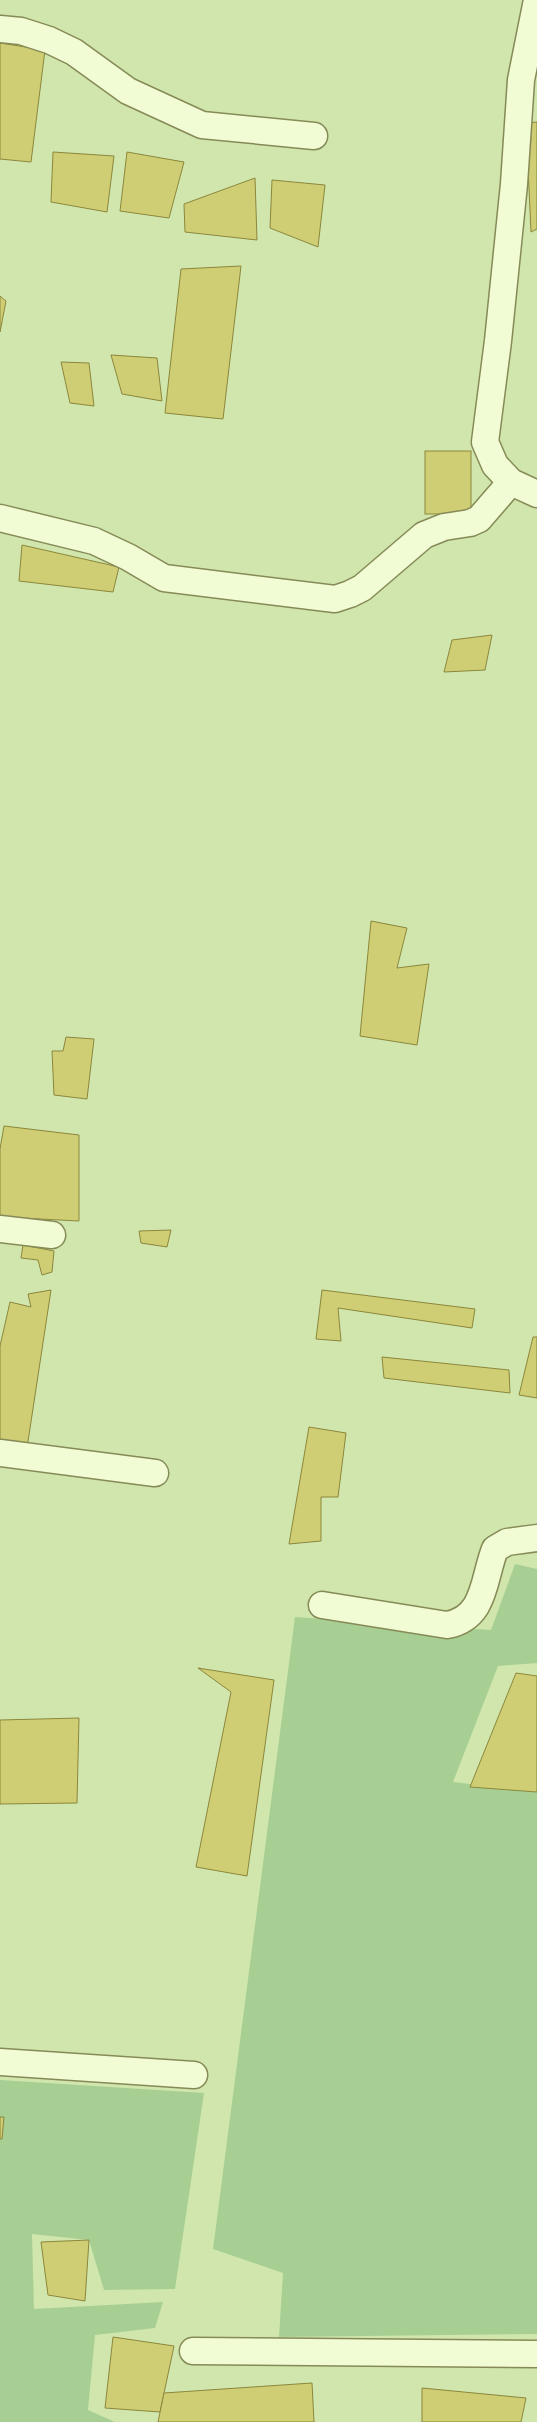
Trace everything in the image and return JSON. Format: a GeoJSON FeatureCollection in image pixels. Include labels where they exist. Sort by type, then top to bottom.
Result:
{"type":"FeatureCollection","features":[{"type":"Feature","properties":{"kind":"street"},"geometry":{"type":"LineString","coordinates":[[537,0],[521,80],[513,193],[486,442],[495,465],[511,482],[537,494]]}},
{"type":"Feature","properties":{"kind":"street"},"geometry":{"type":"LineString","coordinates":[[0,29],[21,31],[49,40],[74,52],[128,91],[202,124],[314,136]]}},
{"type":"Feature","properties":{"kind":"street"},"geometry":{"type":"LineString","coordinates":[[0,518],[94,541],[128,557],[164,578],[335,598],[362,588],[424,535],[444,526],[470,523],[479,519],[511,482]]}},
{"type":"Feature","properties":{"kind":"street"},"geometry":{"type":"LineString","coordinates":[[0,1229],[52,1236]]}},
{"type":"Feature","properties":{"kind":"street"},"geometry":{"type":"LineString","coordinates":[[0,1453],[155,1473]]}},
{"type":"Feature","properties":{"kind":"street"},"geometry":{"type":"LineString","coordinates":[[322,1605],[447,1624],[459,1623],[470,1614],[481,1600],[495,1549],[507,1542],[537,1538]]}},
{"type":"Feature","properties":{"kind":"street"},"geometry":{"type":"LineString","coordinates":[[0,2062],[194,2075]]}},
{"type":"Feature","properties":{"kind":"street"},"geometry":{"type":"LineString","coordinates":[[193,2350],[537,2354]]}},
{"type":"Feature","properties":{"kind":"green space"},"geometry":{"type":"Polygon","coordinates":[[[0,0],[537,0],[537,2422],[0,2422],[0,0]]]}},
{"type":"Feature","properties":{"kind":"green space"},"geometry":{"type":"Polygon","coordinates":[[[515,1564],[537,1569],[537,1663],[498,1666],[453,1782],[537,1792],[537,2334],[279,2337],[283,2273],[213,2249],[295,1617],[491,1630],[515,1564]]]}},
{"type":"Feature","properties":{"kind":"green space"},"geometry":{"type":"Polygon","coordinates":[[[0,2080],[204,2093],[175,2289],[104,2290],[89,2240],[32,2234],[34,2309],[163,2302],[155,2328],[95,2335],[88,2410],[115,2422],[0,2422],[0,2080]]]}},
{"type":"Feature","properties":{"kind":"building"},"geometry":{"type":"Polygon","coordinates":[[[0,43],[45,50],[31,162],[0,159],[0,43]]]}},
{"type":"Feature","properties":{"kind":"building"},"geometry":{"type":"Polygon","coordinates":[[[537,122],[537,229],[531,232],[526,123],[537,122]]]}},
{"type":"Feature","properties":{"kind":"building"},"geometry":{"type":"Polygon","coordinates":[[[53,152],[114,156],[107,212],[51,202],[53,152]]]}},
{"type":"Feature","properties":{"kind":"building"},"geometry":{"type":"Polygon","coordinates":[[[127,152],[184,162],[169,218],[120,211],[127,152]]]}},
{"type":"Feature","properties":{"kind":"building"},"geometry":{"type":"Polygon","coordinates":[[[255,178],[257,240],[185,232],[184,204],[255,178]]]}},
{"type":"Feature","properties":{"kind":"building"},"geometry":{"type":"Polygon","coordinates":[[[272,180],[325,185],[318,247],[270,228],[272,180]]]}},
{"type":"Feature","properties":{"kind":"building"},"geometry":{"type":"Polygon","coordinates":[[[241,266],[223,419],[165,413],[181,269],[241,266]]]}},
{"type":"Feature","properties":{"kind":"building"},"geometry":{"type":"Polygon","coordinates":[[[0,296],[6,301],[0,332],[0,296]]]}},
{"type":"Feature","properties":{"kind":"building"},"geometry":{"type":"Polygon","coordinates":[[[111,355],[157,358],[162,401],[122,394],[111,355]]]}},
{"type":"Feature","properties":{"kind":"building"},"geometry":{"type":"Polygon","coordinates":[[[61,362],[89,363],[94,406],[70,403],[61,362]]]}},
{"type":"Feature","properties":{"kind":"building"},"geometry":{"type":"Polygon","coordinates":[[[425,451],[471,451],[471,514],[425,514],[425,451]]]}},
{"type":"Feature","properties":{"kind":"building"},"geometry":{"type":"Polygon","coordinates":[[[22,545],[119,567],[113,592],[19,581],[22,545]]]}},
{"type":"Feature","properties":{"kind":"building"},"geometry":{"type":"Polygon","coordinates":[[[492,635],[485,670],[444,672],[452,640],[492,635]]]}},
{"type":"Feature","properties":{"kind":"building"},"geometry":{"type":"Polygon","coordinates":[[[371,921],[407,928],[397,968],[429,964],[417,1045],[360,1036],[371,921]]]}},
{"type":"Feature","properties":{"kind":"building"},"geometry":{"type":"Polygon","coordinates":[[[66,1037],[94,1039],[87,1099],[54,1095],[52,1051],[63,1051],[66,1037]]]}},
{"type":"Feature","properties":{"kind":"building"},"geometry":{"type":"Polygon","coordinates":[[[4,1126],[79,1135],[79,1221],[0,1217],[0,1149],[4,1126]]]}},
{"type":"Feature","properties":{"kind":"building"},"geometry":{"type":"Polygon","coordinates":[[[171,1230],[167,1247],[141,1243],[139,1231],[171,1230]]]}},
{"type":"Feature","properties":{"kind":"building"},"geometry":{"type":"Polygon","coordinates":[[[23,1245],[54,1251],[52,1272],[42,1275],[38,1260],[21,1258],[23,1245]]]}},
{"type":"Feature","properties":{"kind":"building"},"geometry":{"type":"Polygon","coordinates":[[[51,1290],[27,1448],[0,1444],[0,1346],[10,1302],[31,1307],[28,1294],[51,1290]]]}},
{"type":"Feature","properties":{"kind":"building"},"geometry":{"type":"Polygon","coordinates":[[[322,1290],[475,1309],[472,1328],[338,1308],[341,1341],[316,1339],[322,1290]]]}},
{"type":"Feature","properties":{"kind":"building"},"geometry":{"type":"Polygon","coordinates":[[[533,1337],[537,1337],[537,1398],[519,1395],[533,1337]]]}},
{"type":"Feature","properties":{"kind":"building"},"geometry":{"type":"Polygon","coordinates":[[[382,1357],[509,1370],[510,1393],[384,1378],[382,1357]]]}},
{"type":"Feature","properties":{"kind":"building"},"geometry":{"type":"Polygon","coordinates":[[[309,1427],[346,1433],[338,1497],[321,1497],[321,1541],[289,1544],[309,1427]]]}},
{"type":"Feature","properties":{"kind":"building"},"geometry":{"type":"Polygon","coordinates":[[[198,1668],[274,1680],[247,1876],[196,1867],[231,1692],[198,1668]]]}},
{"type":"Feature","properties":{"kind":"building"},"geometry":{"type":"Polygon","coordinates":[[[516,1673],[537,1676],[537,1792],[470,1787],[516,1673]]]}},
{"type":"Feature","properties":{"kind":"building"},"geometry":{"type":"Polygon","coordinates":[[[79,1718],[77,1803],[0,1804],[0,1720],[79,1718]]]}},
{"type":"Feature","properties":{"kind":"building"},"geometry":{"type":"Polygon","coordinates":[[[0,2117],[4,2117],[2,2139],[0,2139],[0,2117]]]}},
{"type":"Feature","properties":{"kind":"building"},"geometry":{"type":"Polygon","coordinates":[[[89,2240],[85,2301],[48,2295],[41,2242],[89,2240]]]}},
{"type":"Feature","properties":{"kind":"building"},"geometry":{"type":"Polygon","coordinates":[[[113,2337],[174,2346],[160,2412],[105,2408],[113,2337]]]}},
{"type":"Feature","properties":{"kind":"building"},"geometry":{"type":"Polygon","coordinates":[[[312,2383],[314,2422],[158,2422],[164,2393],[312,2383]]]}},
{"type":"Feature","properties":{"kind":"building"},"geometry":{"type":"Polygon","coordinates":[[[422,2388],[526,2398],[521,2422],[422,2422],[422,2388]]]}}]}
